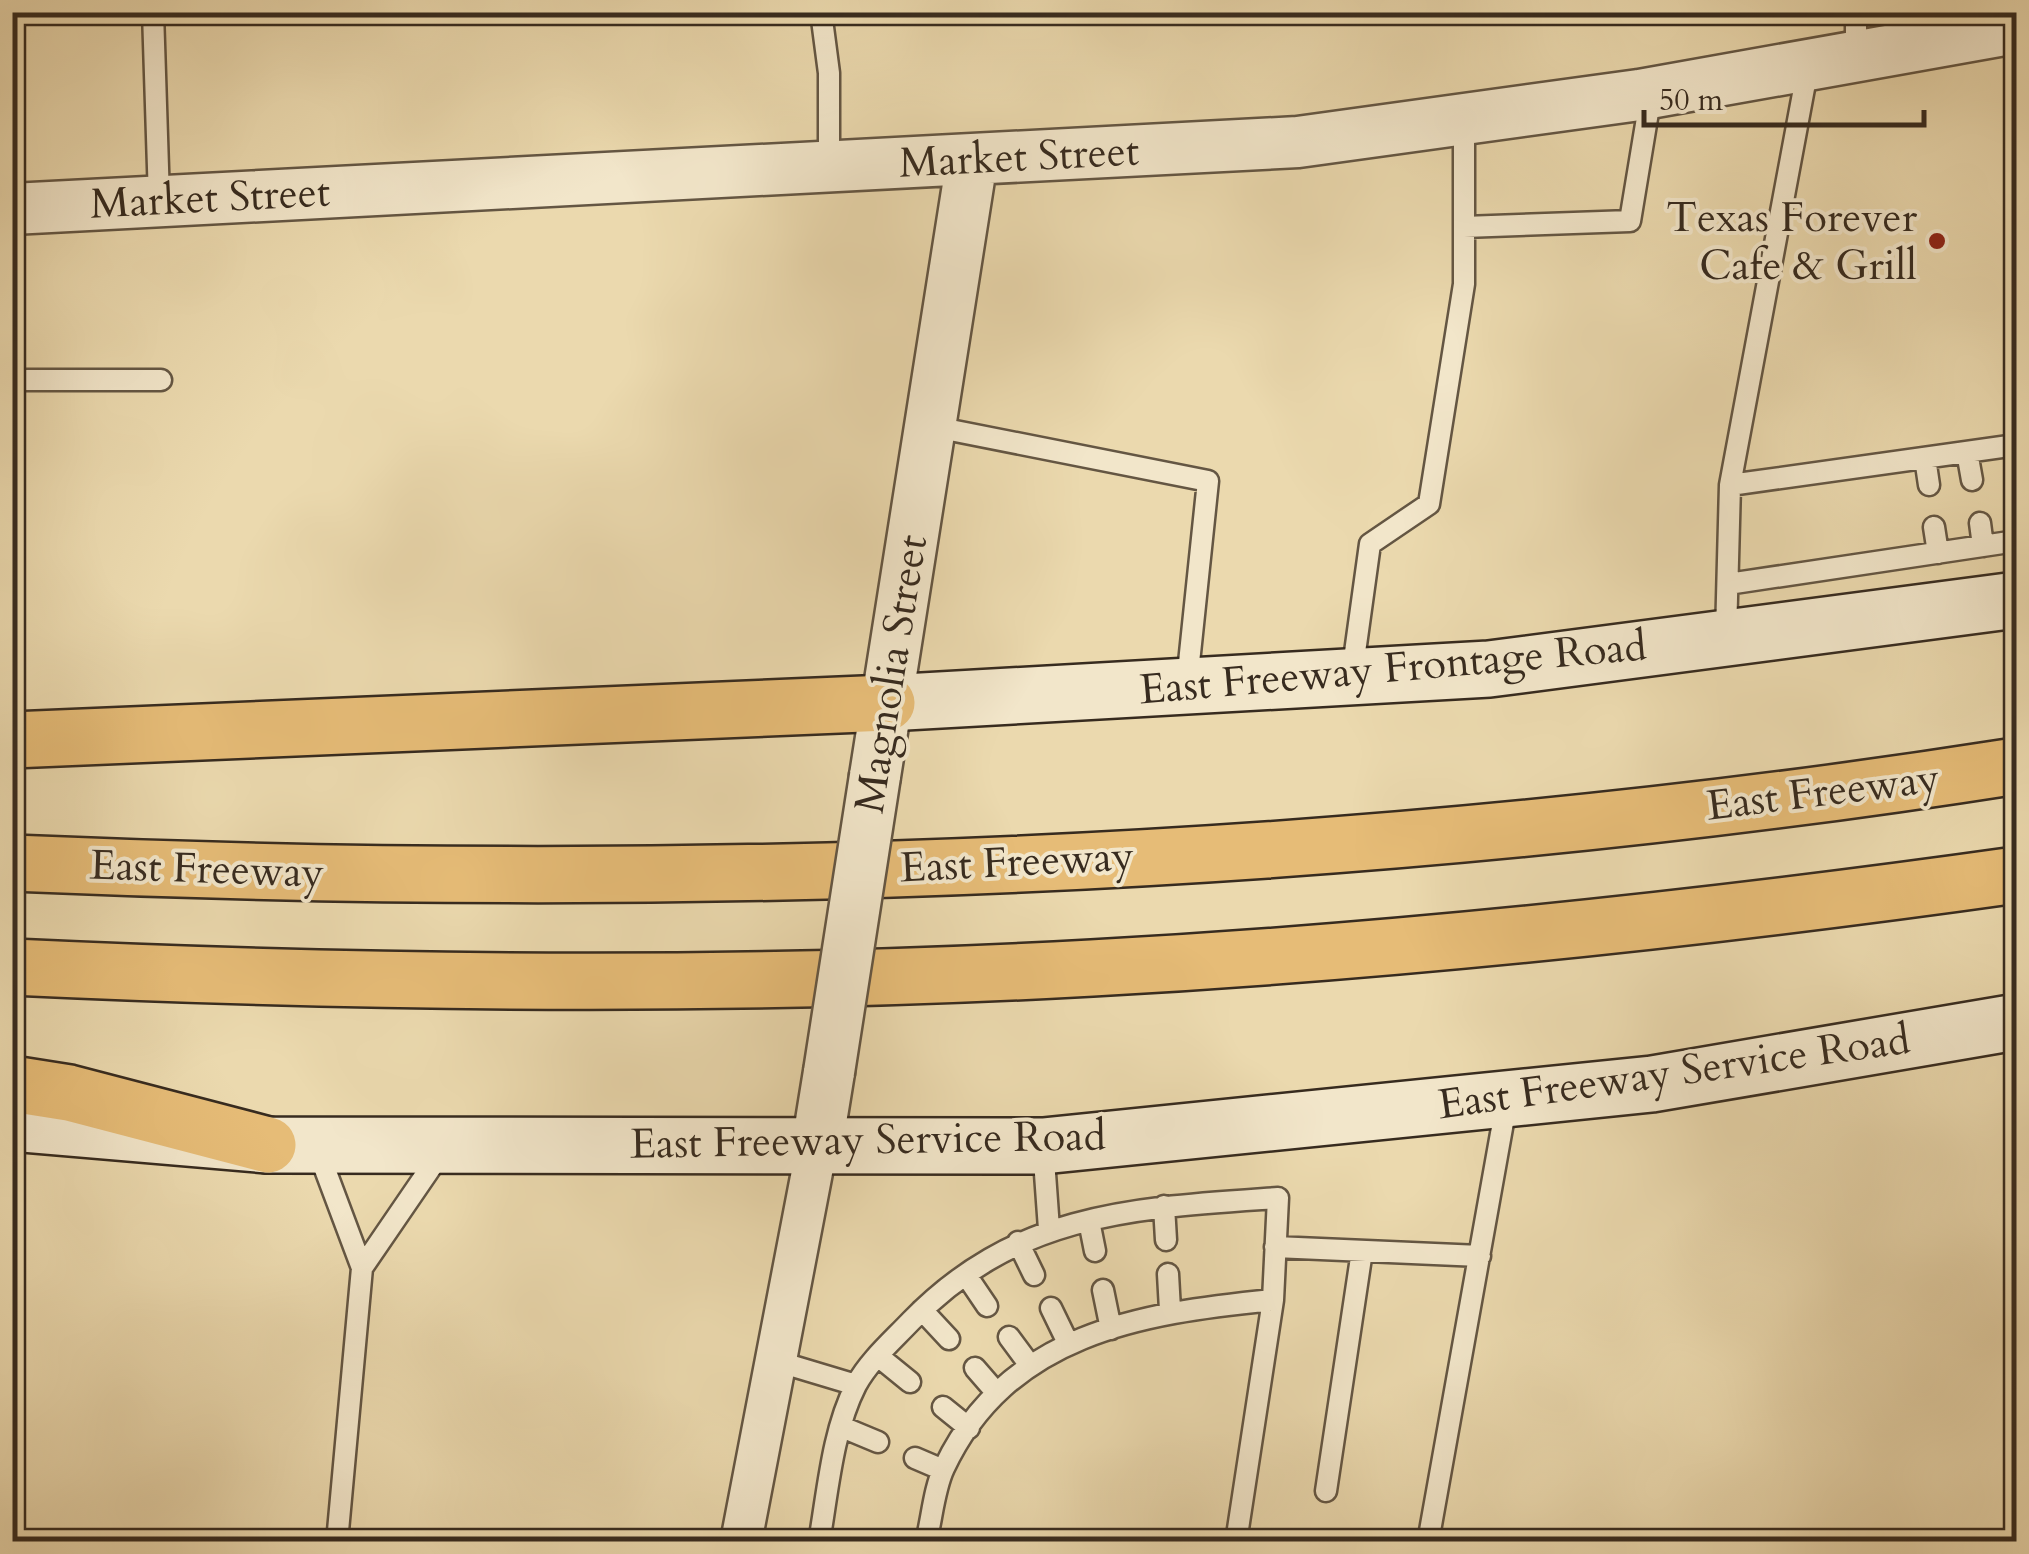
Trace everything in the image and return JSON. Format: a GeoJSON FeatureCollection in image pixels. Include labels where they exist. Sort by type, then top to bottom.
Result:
{"type":"FeatureCollection","features":[{"type":"Feature","properties":{"kind":"highway"},"geometry":{"type":"LineString","coordinates":[[12,740],[886,703]]}},
{"type":"Feature","properties":{"kind":"highway","name":"East Freeway"},"geometry":{"type":"LineString","coordinates":[[12,862],[262,873],[572,876],[997,864],[1503,829],[1792,798],[2016,766]]}},
{"type":"Feature","properties":{"kind":"highway"},"geometry":{"type":"LineString","coordinates":[[1854,898],[2016,875]]}},
{"type":"Feature","properties":{"kind":"highway"},"geometry":{"type":"LineString","coordinates":[[12,968],[278,980],[617,980],[1091,968],[1365,948],[1854,898],[2016,887]]}},
{"type":"Feature","properties":{"kind":"highway"},"geometry":{"type":"LineString","coordinates":[[12,1084],[68,1093],[292,1145]]}},
{"type":"Feature","properties":{"kind":"main road","name":"East Freeway Frontage Road"},"geometry":{"type":"LineString","coordinates":[[886,703],[1489,669],[1727,610],[2016,600]]}},
{"type":"Feature","properties":{"kind":"main road","name":"East Freeway Service Road"},"geometry":{"type":"LineString","coordinates":[[12,1123],[292,1145],[1043,1146],[1652,1084],[2016,1022]]}},
{"type":"Feature","properties":{"kind":"street","name":"Market Street"},"geometry":{"type":"LineString","coordinates":[[12,209],[1298,142],[1464,121],[1808,65],[1856,34],[1952,26],[2016,28]]}},
{"type":"Feature","properties":{"kind":"street","name":"Magnolia Street"},"geometry":{"type":"LineString","coordinates":[[741,1542],[817,1146],[972,160]]}},
{"type":"Feature","properties":{"kind":"lane"},"geometry":{"type":"LineString","coordinates":[[152,12],[159,199]]}},
{"type":"Feature","properties":{"kind":"lane"},"geometry":{"type":"LineString","coordinates":[[821,12],[829,74],[829,166]]}},
{"type":"Feature","properties":{"kind":"lane"},"geometry":{"type":"LineString","coordinates":[[1808,65],[1730,486],[1727,610],[1938,553],[2016,541]]}},
{"type":"Feature","properties":{"kind":"lane"},"geometry":{"type":"LineString","coordinates":[[1464,227],[1630,221],[1651,92]]}},
{"type":"Feature","properties":{"kind":"lane"},"geometry":{"type":"LineString","coordinates":[[1351,678],[1370,544],[1429,504],[1464,284],[1464,121]]}},
{"type":"Feature","properties":{"kind":"lane"},"geometry":{"type":"LineString","coordinates":[[12,380],[162,380]]}},
{"type":"Feature","properties":{"kind":"lane"},"geometry":{"type":"LineString","coordinates":[[930,426],[1208,481],[1186,689]]}},
{"type":"Feature","properties":{"kind":"lane"},"geometry":{"type":"LineString","coordinates":[[1730,486],[1968,452],[2015,453]]}},
{"type":"Feature","properties":{"kind":"lane"},"geometry":{"type":"LineString","coordinates":[[1968,452],[1972,480]]}},
{"type":"Feature","properties":{"kind":"lane"},"geometry":{"type":"LineString","coordinates":[[1925,458],[1929,485]]}},
{"type":"Feature","properties":{"kind":"lane"},"geometry":{"type":"LineString","coordinates":[[1980,523],[1983,546]]}},
{"type":"Feature","properties":{"kind":"lane"},"geometry":{"type":"LineString","coordinates":[[1934,527],[1938,553]]}},
{"type":"Feature","properties":{"kind":"lane"},"geometry":{"type":"LineString","coordinates":[[1428,1542],[1507,1099]]}},
{"type":"Feature","properties":{"kind":"lane"},"geometry":{"type":"LineString","coordinates":[[337,1542],[362,1268],[446,1144]]}},
{"type":"Feature","properties":{"kind":"lane"},"geometry":{"type":"LineString","coordinates":[[292,1145],[362,1268]]}},
{"type":"Feature","properties":{"kind":"lane"},"geometry":{"type":"LineString","coordinates":[[1043,1146],[1049,1229]]}},
{"type":"Feature","properties":{"kind":"lane"},"geometry":{"type":"LineString","coordinates":[[819,1542],[842,1426],[856,1385],[922,1310],[966,1275],[1018,1242],[1049,1229],[1164,1206],[1278,1198],[1272,1300],[1236,1542]]}},
{"type":"Feature","properties":{"kind":"lane"},"geometry":{"type":"LineString","coordinates":[[1164,1206],[1166,1240]]}},
{"type":"Feature","properties":{"kind":"lane"},"geometry":{"type":"LineString","coordinates":[[1089,1221],[1095,1251]]}},
{"type":"Feature","properties":{"kind":"lane"},"geometry":{"type":"LineString","coordinates":[[1018,1242],[1034,1275]]}},
{"type":"Feature","properties":{"kind":"lane"},"geometry":{"type":"LineString","coordinates":[[1275,1247],[1480,1256]]}},
{"type":"Feature","properties":{"kind":"lane"},"geometry":{"type":"LineString","coordinates":[[1326,1491],[1362,1251]]}},
{"type":"Feature","properties":{"kind":"lane"},"geometry":{"type":"LineString","coordinates":[[1168,1274],[1170,1310]]}},
{"type":"Feature","properties":{"kind":"lane"},"geometry":{"type":"LineString","coordinates":[[966,1275],[988,1306]]}},
{"type":"Feature","properties":{"kind":"lane"},"geometry":{"type":"LineString","coordinates":[[1103,1290],[1111,1329]]}},
{"type":"Feature","properties":{"kind":"lane"},"geometry":{"type":"LineString","coordinates":[[926,1542],[943,1470],[996,1391],[1029,1364],[1068,1343],[1170,1310],[1272,1300]]}},
{"type":"Feature","properties":{"kind":"lane"},"geometry":{"type":"LineString","coordinates":[[1051,1308],[1068,1343]]}},
{"type":"Feature","properties":{"kind":"lane"},"geometry":{"type":"LineString","coordinates":[[922,1310],[949,1339]]}},
{"type":"Feature","properties":{"kind":"lane"},"geometry":{"type":"LineString","coordinates":[[1010,1337],[1029,1364]]}},
{"type":"Feature","properties":{"kind":"lane"},"geometry":{"type":"LineString","coordinates":[[878,1356],[910,1382]]}},
{"type":"Feature","properties":{"kind":"lane"},"geometry":{"type":"LineString","coordinates":[[776,1361],[856,1385]]}},
{"type":"Feature","properties":{"kind":"lane"},"geometry":{"type":"LineString","coordinates":[[975,1368],[996,1391]]}},
{"type":"Feature","properties":{"kind":"lane"},"geometry":{"type":"LineString","coordinates":[[943,1407],[969,1428]]}},
{"type":"Feature","properties":{"kind":"lane"},"geometry":{"type":"LineString","coordinates":[[842,1426],[878,1442]]}},
{"type":"Feature","properties":{"kind":"lane"},"geometry":{"type":"LineString","coordinates":[[914,1458],[943,1470]]}},
{"type":"Feature","properties":{"kind":"place","name":"Texas Forever Cafe & Grill"},"geometry":{"type":"Point","coordinates":[1937,241]}}]}
